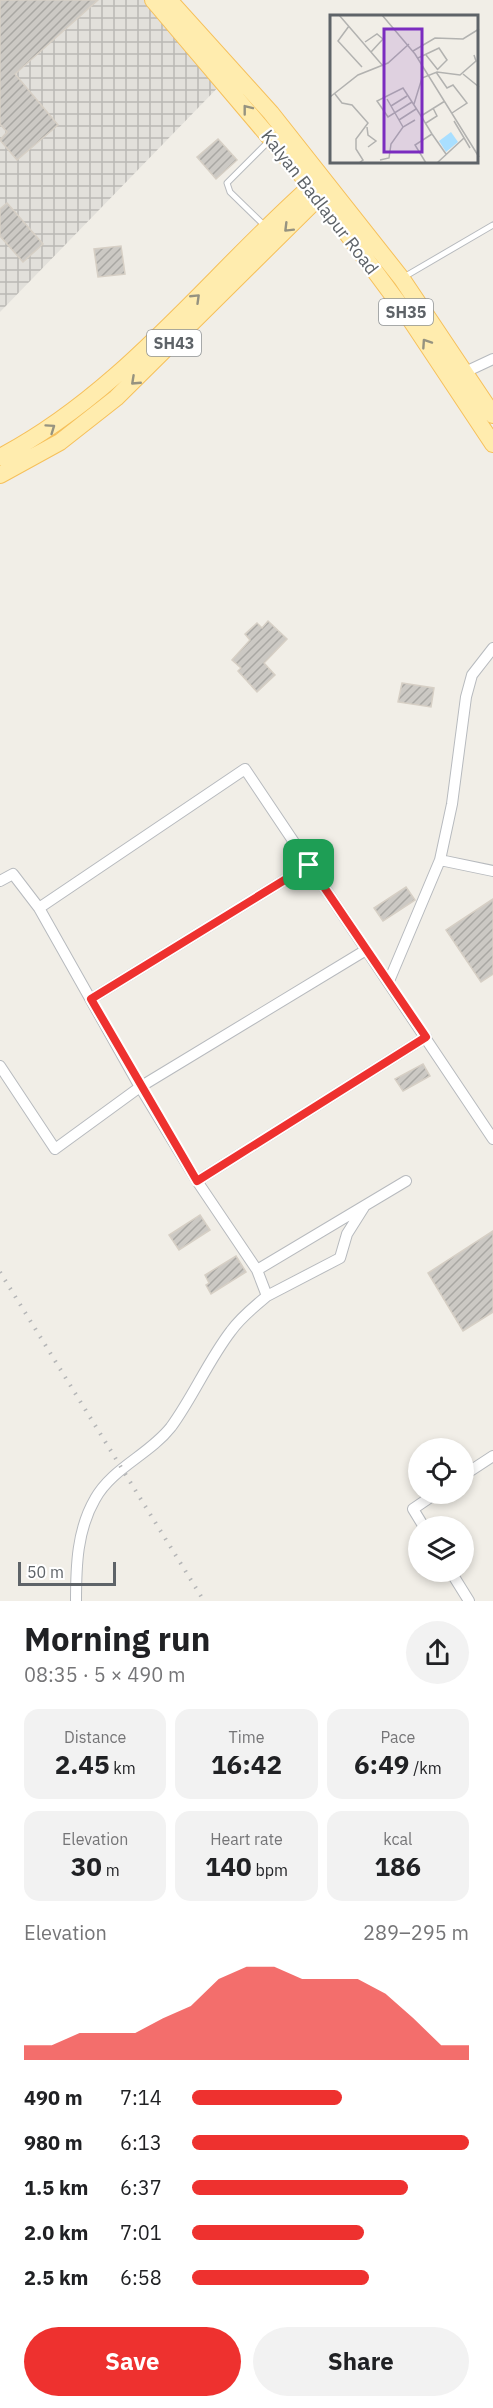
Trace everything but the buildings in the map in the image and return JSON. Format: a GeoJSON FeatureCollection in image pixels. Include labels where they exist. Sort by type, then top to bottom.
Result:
{"type":"FeatureCollection","features":[{"type":"Feature","properties":{"kind":"main road","name":"Kalyan Badlapur Road"},"geometry":{"type":"LineString","coordinates":[[153,0],[230,88],[270,140],[320,187],[402,279],[493,444]]}},
{"type":"Feature","properties":{"kind":"main road","name":"Kalyan Badlapur Road"},"geometry":{"type":"LineString","coordinates":[[169,0],[270,113],[387,287],[457,376],[493,415]]}},
{"type":"Feature","properties":{"kind":"main road","name":"SH43"},"geometry":{"type":"LineString","coordinates":[[0,457],[50,429],[105,385],[267,228],[320,187]]}},
{"type":"Feature","properties":{"kind":"main road","name":"SH43"},"geometry":{"type":"LineString","coordinates":[[0,475],[60,442],[116,398],[320,187]]}},
{"type":"Feature","properties":{"kind":"street"},"geometry":{"type":"LineString","coordinates":[[457,376],[493,359]]}},
{"type":"Feature","properties":{"kind":"street"},"geometry":{"type":"LineString","coordinates":[[389,981],[440,860],[452,804],[466,697],[472,675],[493,648]]}},
{"type":"Feature","properties":{"kind":"street"},"geometry":{"type":"LineString","coordinates":[[39,908],[245,769],[492,1134]]}},
{"type":"Feature","properties":{"kind":"street"},"geometry":{"type":"LineString","coordinates":[[440,860],[493,871]]}},
{"type":"Feature","properties":{"kind":"street"},"geometry":{"type":"LineString","coordinates":[[91,999],[309,865]]}},
{"type":"Feature","properties":{"kind":"street"},"geometry":{"type":"LineString","coordinates":[[0,881],[13,874],[39,908],[140,1087],[197,1181],[257,1270],[267,1296]]}},
{"type":"Feature","properties":{"kind":"street"},"geometry":{"type":"LineString","coordinates":[[0,1066],[55,1149],[140,1087],[366,950]]}},
{"type":"Feature","properties":{"kind":"street"},"geometry":{"type":"LineString","coordinates":[[197,1181],[426,1037]]}},
{"type":"Feature","properties":{"kind":"street"},"geometry":{"type":"LineString","coordinates":[[257,1270],[406,1181]]}},
{"type":"Feature","properties":{"kind":"street"},"geometry":{"type":"LineString","coordinates":[[76,1601],[77,1555],[94,1500],[121,1470],[153,1447],[171,1427],[232,1330],[267,1296],[334,1264],[340,1258],[345,1239],[365,1204]]}},
{"type":"Feature","properties":{"kind":"street"},"geometry":{"type":"LineString","coordinates":[[474,1469],[493,1456]]}},
{"type":"Feature","properties":{"kind":"street"},"geometry":{"type":"LineString","coordinates":[[417,1516],[413,1509],[420,1504]]}},
{"type":"Feature","properties":{"kind":"street"},"geometry":{"type":"LineString","coordinates":[[457,1582],[469,1601]]}},
{"type":"Feature","properties":{"kind":"lane"},"geometry":{"type":"LineString","coordinates":[[267,228],[230,192],[227,183],[270,140]]}},
{"type":"Feature","properties":{"kind":"lane"},"geometry":{"type":"LineString","coordinates":[[387,287],[493,225]]}},
{"type":"Feature","properties":{"kind":"shaded area"},"geometry":{"type":"Polygon","coordinates":[[[0,0],[152,0],[230,75],[0,312],[0,0]]]}},
{"type":"Feature","properties":{"kind":"railway"},"geometry":{"type":"LineString","coordinates":[[0,1272],[204,1601]]}},
{"type":"Feature","properties":{"kind":"route"},"geometry":{"type":"LineString","coordinates":[[309,865],[426,1037],[197,1181],[140,1087],[91,999],[309,865]]}}]}
